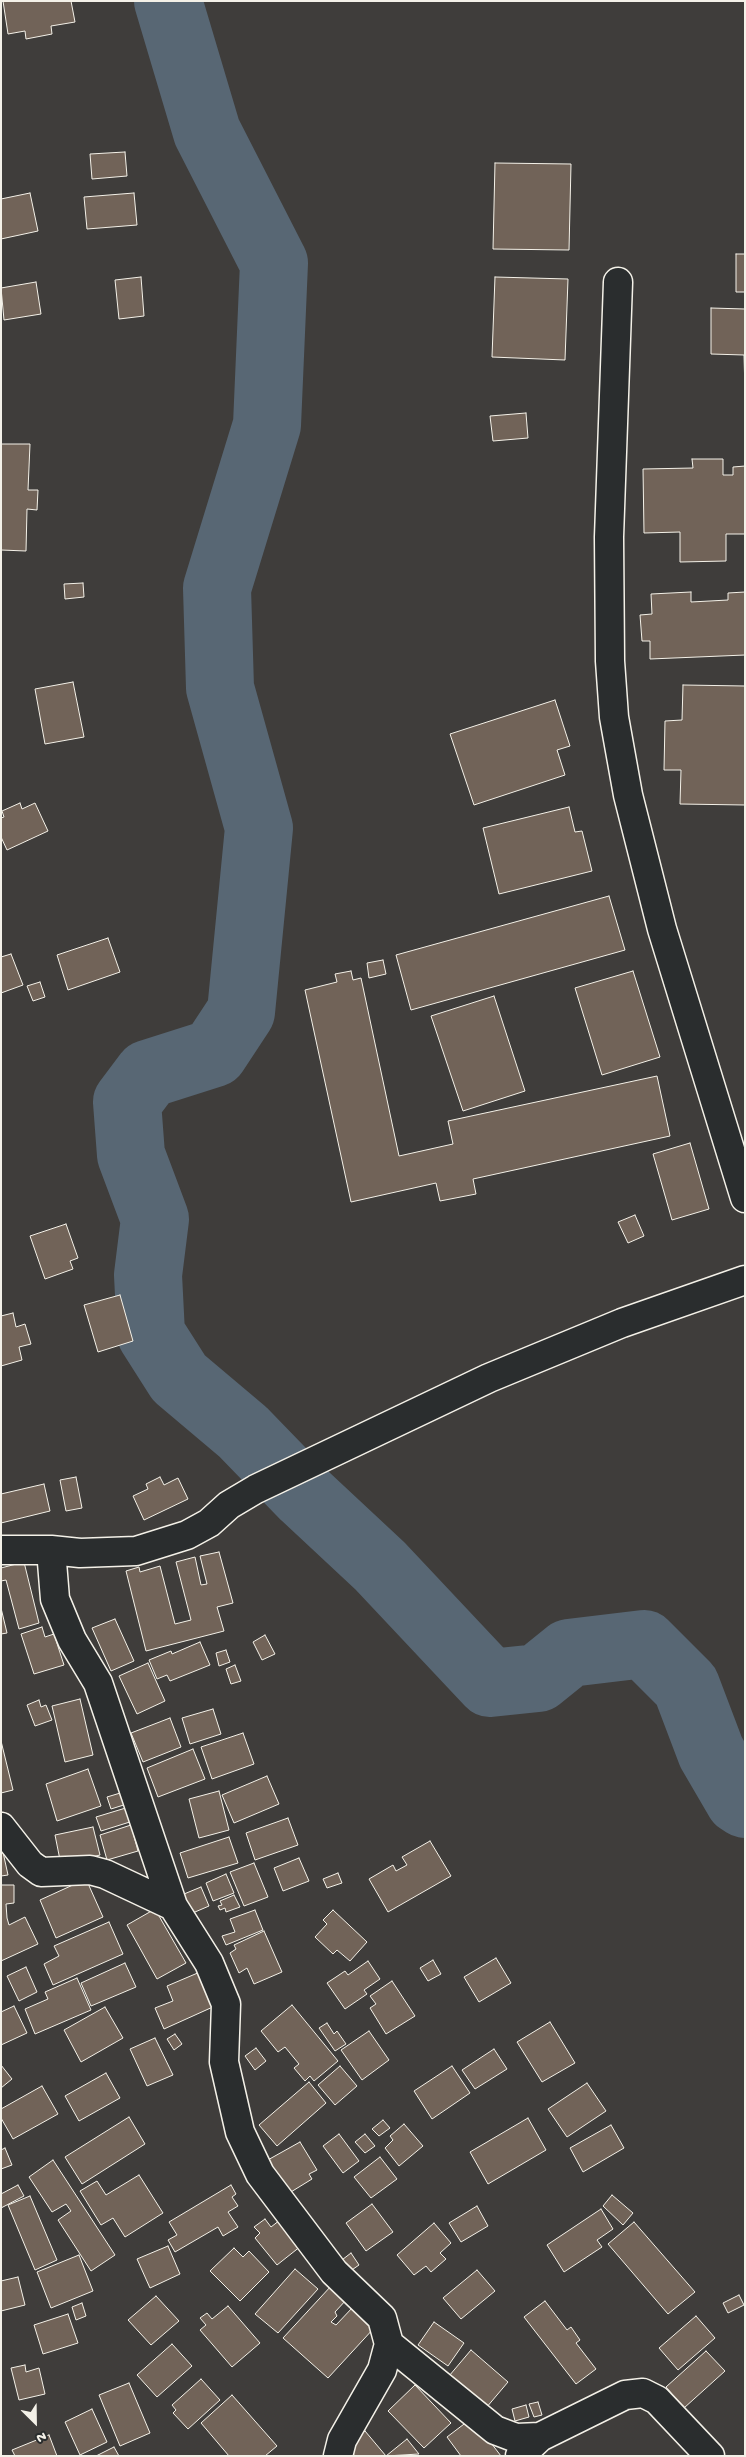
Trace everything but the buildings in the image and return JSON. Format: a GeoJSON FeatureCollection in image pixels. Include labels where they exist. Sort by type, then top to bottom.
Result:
{"type":"FeatureCollection","features":[{"type":"Feature","properties":{"kind":"street"},"geometry":{"type":"LineString","coordinates":[[618,282],[609,537],[610,661],[614,717],[628,795],[662,929],[745,1198]]}},
{"type":"Feature","properties":{"kind":"street"},"geometry":{"type":"LineString","coordinates":[[1,1550],[50,1550],[80,1553],[136,1550],[188,1535],[209,1523],[230,1505],[256,1489],[489,1378],[622,1323],[745,1280]]}},
{"type":"Feature","properties":{"kind":"street"},"geometry":{"type":"LineString","coordinates":[[50,1550],[55,1599],[72,1640],[98,1683],[173,1906],[209,1963],[226,2004],[224,2062],[240,2132],[260,2174],[334,2272],[382,2318],[389,2344],[382,2370],[342,2440],[338,2456]]}},
{"type":"Feature","properties":{"kind":"street"},"geometry":{"type":"LineString","coordinates":[[1,1827],[30,1864],[41,1872],[90,1870],[105,1874],[173,1906]]}},
{"type":"Feature","properties":{"kind":"street"},"geometry":{"type":"LineString","coordinates":[[389,2344],[495,2430],[516,2438],[540,2437]]}},
{"type":"Feature","properties":{"kind":"street"},"geometry":{"type":"LineString","coordinates":[[520,2456],[540,2437],[625,2395],[643,2393],[657,2400],[710,2456]]}},
{"type":"Feature","properties":{"kind":"waterway"},"geometry":{"type":"LineString","coordinates":[[168,1],[207,132],[274,263],[267,425],[217,588],[220,688],[259,828],[241,1012],[214,1053],[148,1074],[127,1102],[131,1155],[155,1219],[148,1275],[151,1334],[179,1378],[243,1432],[305,1496],[380,1566],[490,1683],[538,1678],[569,1653],[644,1644],[686,1686],[711,1752],[739,1800],[745,1804]]}}]}
